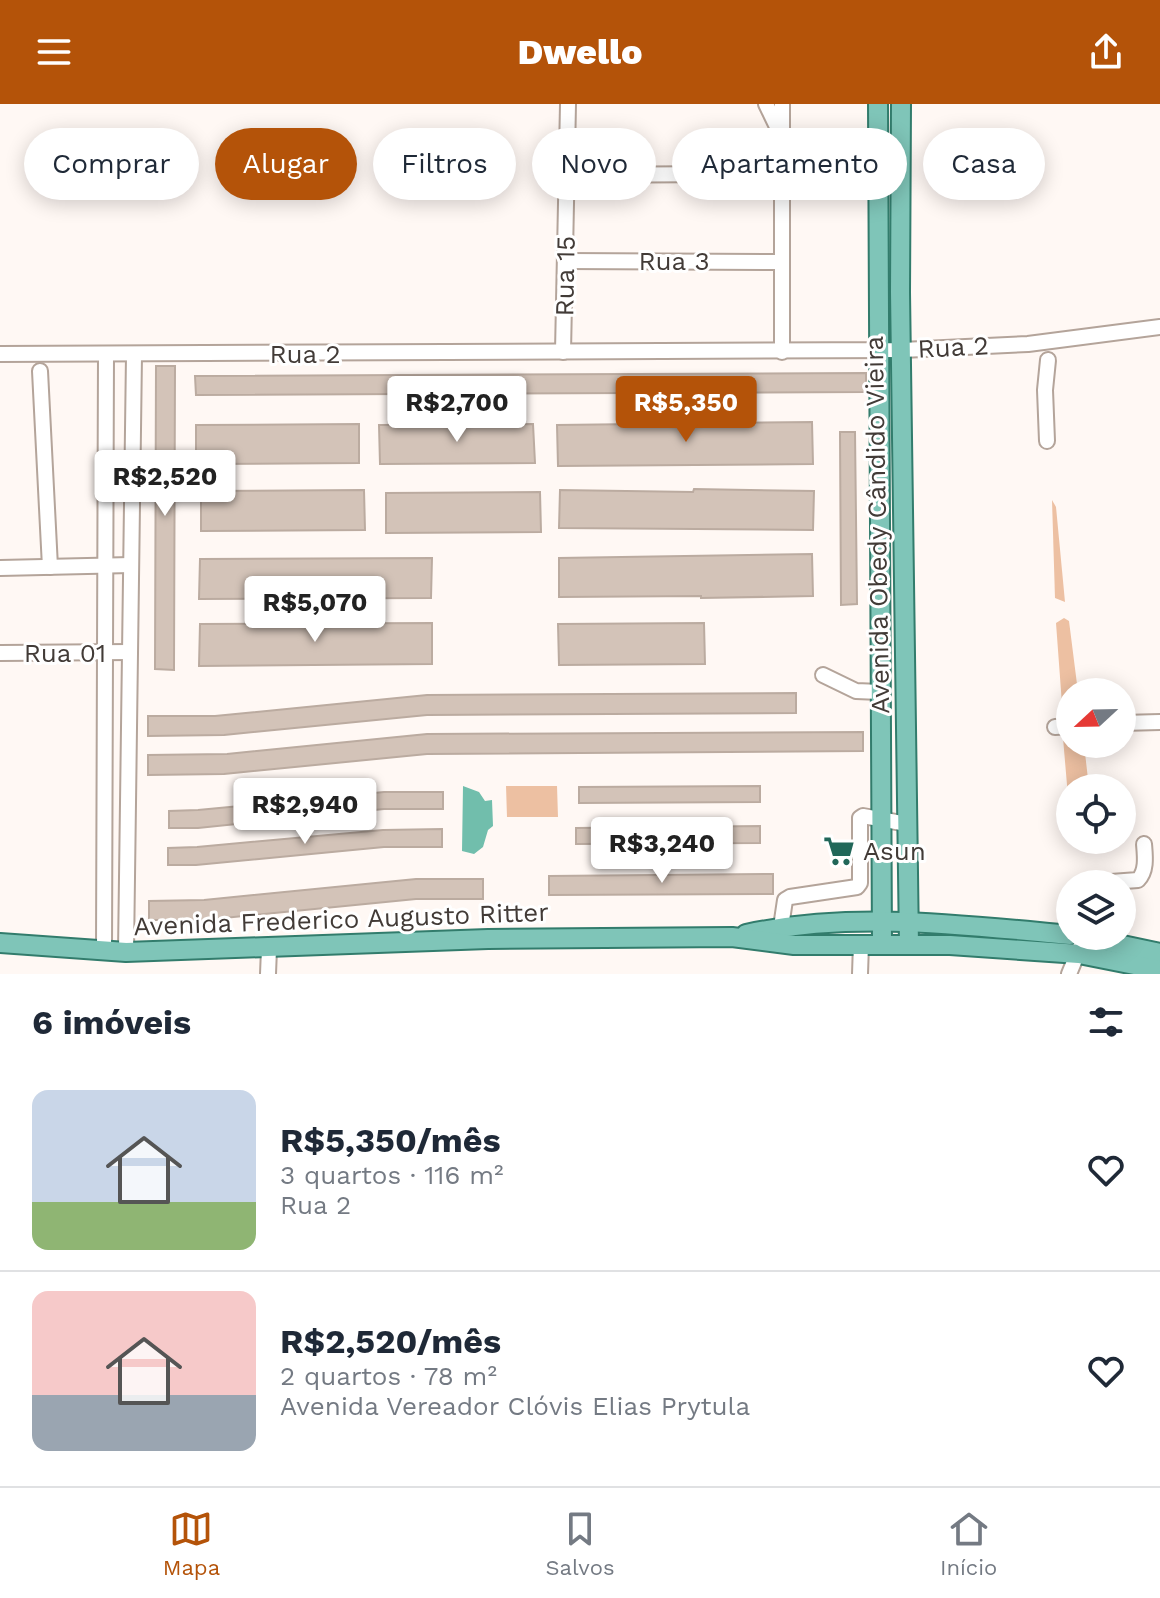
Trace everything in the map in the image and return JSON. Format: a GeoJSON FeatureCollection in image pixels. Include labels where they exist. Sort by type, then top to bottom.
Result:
{"type":"FeatureCollection","features":[{"type":"Feature","properties":{"kind":"main road","name":"Avenida Obedy Cândido Vieira"},"geometry":{"type":"LineString","coordinates":[[878,104],[878,128]]}},
{"type":"Feature","properties":{"kind":"main road","name":"Avenida Obedy Cândido Vieira"},"geometry":{"type":"LineString","coordinates":[[901,104],[909,945]]}},
{"type":"Feature","properties":{"kind":"main road","name":"Avenida Obedy Cândido Vieira"},"geometry":{"type":"LineString","coordinates":[[878,200],[882,944]]}},
{"type":"Feature","properties":{"kind":"main road"},"geometry":{"type":"LineString","coordinates":[[880,667],[905,667]]}},
{"type":"Feature","properties":{"kind":"main road"},"geometry":{"type":"LineString","coordinates":[[861,944],[882,921]]}},
{"type":"Feature","properties":{"kind":"main road","name":"Avenida Frederico Augusto Ritter"},"geometry":{"type":"LineString","coordinates":[[732,937],[781,927],[882,921],[1056,934]]}},
{"type":"Feature","properties":{"kind":"main road","name":"Avenida Frederico Augusto Ritter"},"geometry":{"type":"LineString","coordinates":[[0,943],[126,952],[488,939],[732,937],[794,945],[1056,942]]}},
{"type":"Feature","properties":{"kind":"main road","name":"Avenida Frederico Augusto Ritter"},"geometry":{"type":"LineString","coordinates":[[1104,950],[1160,970]]}},
{"type":"Feature","properties":{"kind":"main road","name":"Avenida Frederico Augusto Ritter"},"geometry":{"type":"LineString","coordinates":[[1136,950],[1160,953]]}},
{"type":"Feature","properties":{"kind":"street","name":"Rua 15"},"geometry":{"type":"LineString","coordinates":[[568,104],[568,128]]}},
{"type":"Feature","properties":{"kind":"street"},"geometry":{"type":"LineString","coordinates":[[766,104],[778,128]]}},
{"type":"Feature","properties":{"kind":"street"},"geometry":{"type":"LineString","coordinates":[[782,104],[782,128]]}},
{"type":"Feature","properties":{"kind":"street","name":"Rua 15"},"geometry":{"type":"LineString","coordinates":[[563,352],[566,200]]}},
{"type":"Feature","properties":{"kind":"street"},"geometry":{"type":"LineString","coordinates":[[782,200],[782,352]]}},
{"type":"Feature","properties":{"kind":"street","name":"Rua 3"},"geometry":{"type":"LineString","coordinates":[[565,261],[782,262]]}},
{"type":"Feature","properties":{"kind":"street","name":"Rua 2"},"geometry":{"type":"LineString","coordinates":[[0,354],[878,351],[1028,344],[1160,327]]}},
{"type":"Feature","properties":{"kind":"street"},"geometry":{"type":"LineString","coordinates":[[120,355],[131,565],[126,952]]}},
{"type":"Feature","properties":{"kind":"street"},"geometry":{"type":"LineString","coordinates":[[104,951],[105,566],[120,355]]}},
{"type":"Feature","properties":{"kind":"street"},"geometry":{"type":"LineString","coordinates":[[1047,441],[1045,390],[1048,360]]}},
{"type":"Feature","properties":{"kind":"street"},"geometry":{"type":"LineString","coordinates":[[40,371],[50,567]]}},
{"type":"Feature","properties":{"kind":"street"},"geometry":{"type":"LineString","coordinates":[[0,568],[131,565]]}},
{"type":"Feature","properties":{"kind":"street","name":"Rua 01"},"geometry":{"type":"LineString","coordinates":[[0,653],[130,652]]}},
{"type":"Feature","properties":{"kind":"street"},"geometry":{"type":"LineString","coordinates":[[823,675],[856,691],[880,692]]}},
{"type":"Feature","properties":{"kind":"street"},"geometry":{"type":"LineString","coordinates":[[1136,723],[1160,722]]}},
{"type":"Feature","properties":{"kind":"street"},"geometry":{"type":"LineString","coordinates":[[781,927],[785,900],[790,897],[857,887],[860,883],[860,818],[866,815],[907,824]]}},
{"type":"Feature","properties":{"kind":"street"},"geometry":{"type":"LineString","coordinates":[[1136,880],[1142,876],[1145,863],[1144,844]]}},
{"type":"Feature","properties":{"kind":"street"},"geometry":{"type":"LineString","coordinates":[[860,974],[861,944]]}},
{"type":"Feature","properties":{"kind":"street"},"geometry":{"type":"LineString","coordinates":[[268,974],[269,949]]}},
{"type":"Feature","properties":{"kind":"street"},"geometry":{"type":"LineString","coordinates":[[1069,974],[1078,950]]}},
{"type":"Feature","properties":{"kind":"shaded area"},"geometry":{"type":"Polygon","coordinates":[[[1052,500],[1056,507],[1065,602],[1055,598],[1052,500]]]}},
{"type":"Feature","properties":{"kind":"shaded area"},"geometry":{"type":"Polygon","coordinates":[[[1064,618],[1069,621],[1076,678],[1060,678],[1056,623],[1064,618]]]}},
{"type":"Feature","properties":{"kind":"shaded area"},"geometry":{"type":"Polygon","coordinates":[[[1065,758],[1086,758],[1087,774],[1066,774],[1065,758]]]}},
{"type":"Feature","properties":{"kind":"shaded area"},"geometry":{"type":"Polygon","coordinates":[[[463,786],[479,792],[485,801],[492,800],[493,826],[488,830],[483,847],[474,854],[462,851],[463,786]]]}},
{"type":"Feature","properties":{"kind":"shaded area"},"geometry":{"type":"Polygon","coordinates":[[[506,786],[557,786],[558,817],[507,817],[506,786]]]}},
{"type":"Feature","properties":{"kind":"building"},"geometry":{"type":"Polygon","coordinates":[[[156,366],[175,366],[174,670],[155,669],[156,366]]]}},
{"type":"Feature","properties":{"kind":"building"},"geometry":{"type":"Polygon","coordinates":[[[866,373],[866,392],[196,395],[195,376],[866,373]]]}},
{"type":"Feature","properties":{"kind":"building"},"geometry":{"type":"Polygon","coordinates":[[[812,422],[813,464],[558,466],[557,425],[812,422]]]}},
{"type":"Feature","properties":{"kind":"building"},"geometry":{"type":"Polygon","coordinates":[[[359,424],[359,463],[196,464],[196,425],[359,424]]]}},
{"type":"Feature","properties":{"kind":"building"},"geometry":{"type":"Polygon","coordinates":[[[533,424],[535,463],[380,464],[379,425],[533,424]]]}},
{"type":"Feature","properties":{"kind":"building"},"geometry":{"type":"Polygon","coordinates":[[[840,432],[855,432],[857,604],[841,605],[840,432]]]}},
{"type":"Feature","properties":{"kind":"building"},"geometry":{"type":"Polygon","coordinates":[[[694,489],[814,491],[813,530],[559,528],[560,490],[693,492],[694,489]]]}},
{"type":"Feature","properties":{"kind":"building"},"geometry":{"type":"Polygon","coordinates":[[[364,490],[365,530],[201,531],[201,491],[364,490]]]}},
{"type":"Feature","properties":{"kind":"building"},"geometry":{"type":"Polygon","coordinates":[[[540,492],[541,532],[386,533],[386,493],[540,492]]]}},
{"type":"Feature","properties":{"kind":"building"},"geometry":{"type":"Polygon","coordinates":[[[812,554],[813,596],[559,597],[559,558],[812,554]]]}},
{"type":"Feature","properties":{"kind":"building"},"geometry":{"type":"Polygon","coordinates":[[[432,558],[431,598],[199,599],[200,559],[432,558]]]}},
{"type":"Feature","properties":{"kind":"building"},"geometry":{"type":"Polygon","coordinates":[[[432,623],[432,664],[199,666],[200,624],[432,623]]]}},
{"type":"Feature","properties":{"kind":"building"},"geometry":{"type":"Polygon","coordinates":[[[704,623],[705,664],[559,665],[558,624],[704,623]]]}},
{"type":"Feature","properties":{"kind":"building"},"geometry":{"type":"Polygon","coordinates":[[[796,693],[796,713],[427,715],[224,735],[148,736],[148,716],[215,716],[427,695],[796,693]]]}},
{"type":"Feature","properties":{"kind":"building"},"geometry":{"type":"Polygon","coordinates":[[[863,732],[863,751],[427,754],[224,774],[148,775],[148,755],[227,754],[427,734],[863,732]]]}},
{"type":"Feature","properties":{"kind":"building"},"geometry":{"type":"Polygon","coordinates":[[[760,786],[760,802],[579,803],[579,787],[760,786]]]}},
{"type":"Feature","properties":{"kind":"building"},"geometry":{"type":"Polygon","coordinates":[[[384,792],[443,792],[443,809],[384,809],[198,828],[169,828],[169,811],[384,792]]]}},
{"type":"Feature","properties":{"kind":"building"},"geometry":{"type":"Polygon","coordinates":[[[760,826],[760,843],[576,844],[576,828],[760,826]]]}},
{"type":"Feature","properties":{"kind":"building"},"geometry":{"type":"Polygon","coordinates":[[[442,829],[442,847],[384,847],[168,865],[168,848],[383,830],[442,829]]]}},
{"type":"Feature","properties":{"kind":"building"},"geometry":{"type":"Polygon","coordinates":[[[773,874],[773,894],[549,895],[549,876],[773,874]]]}},
{"type":"Feature","properties":{"kind":"building"},"geometry":{"type":"Polygon","coordinates":[[[416,879],[483,879],[483,899],[416,899],[204,920],[149,920],[149,901],[204,900],[416,879]]]}},
{"type":"Feature","properties":{"kind":"place","name":"Asun"},"geometry":{"type":"Point","coordinates":[839,851]}}]}
